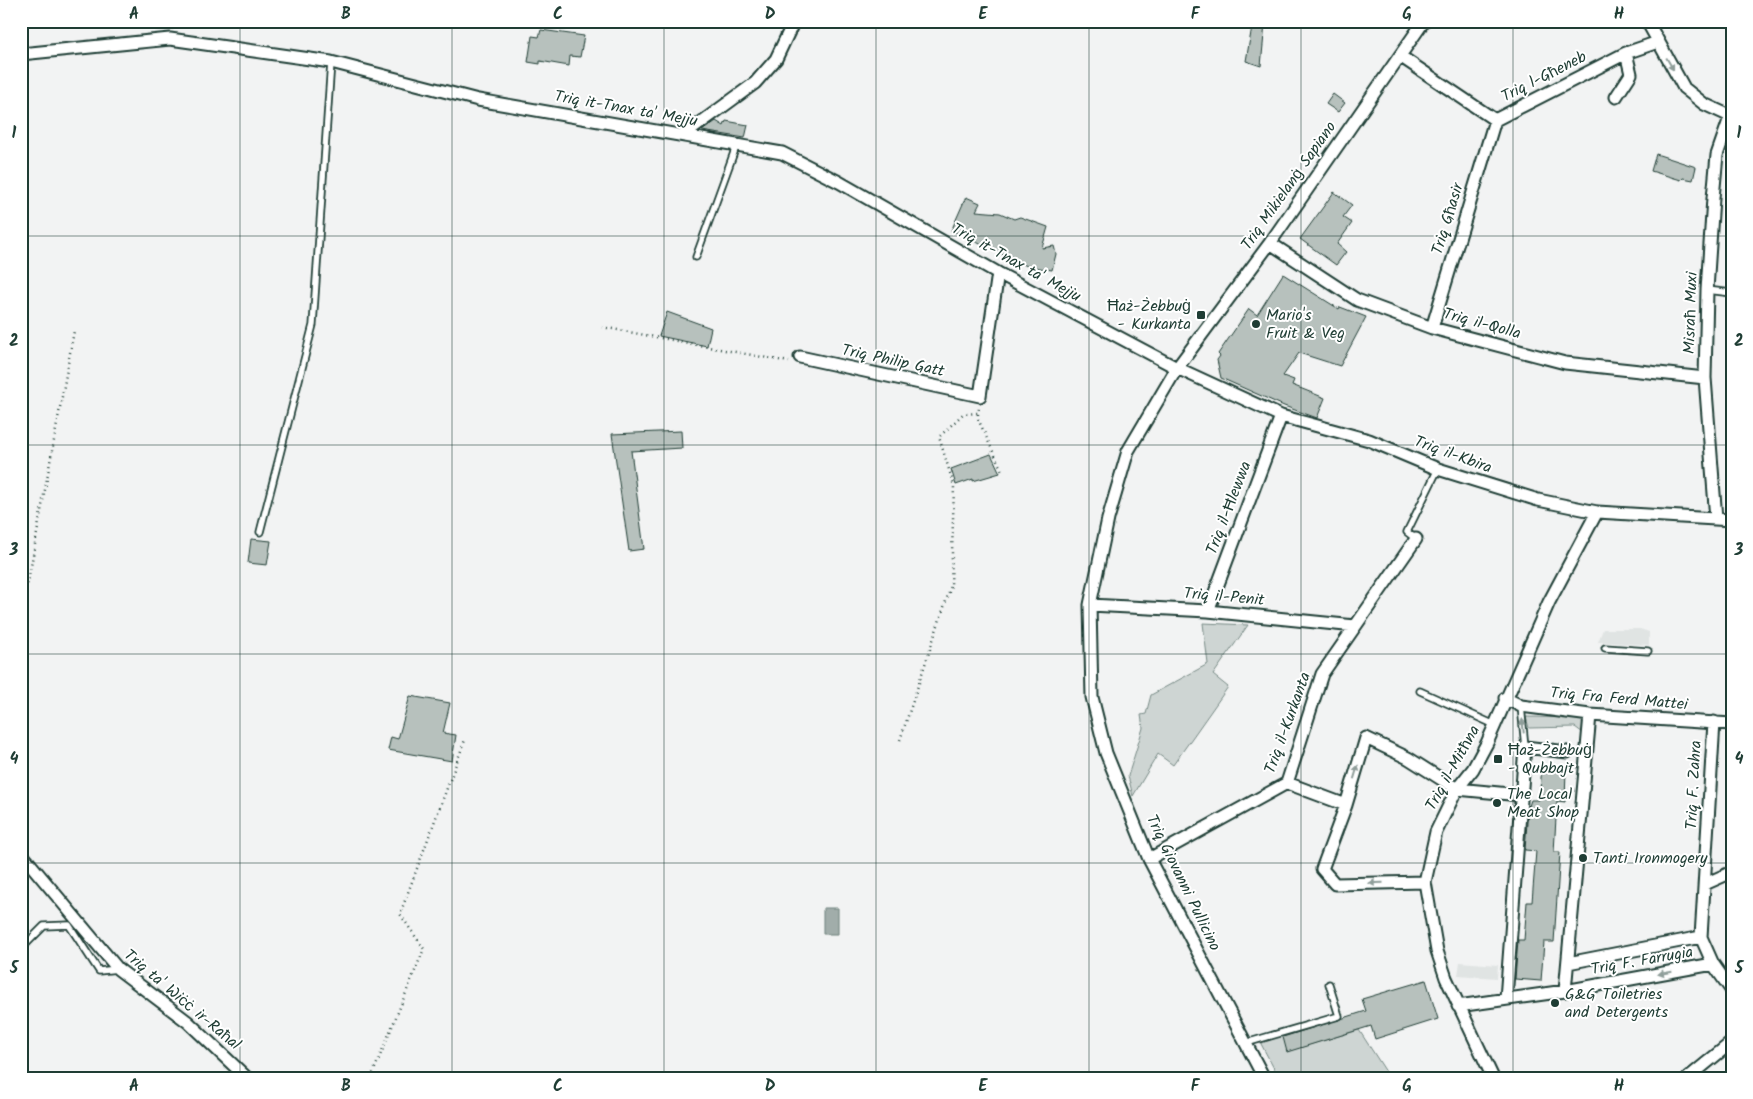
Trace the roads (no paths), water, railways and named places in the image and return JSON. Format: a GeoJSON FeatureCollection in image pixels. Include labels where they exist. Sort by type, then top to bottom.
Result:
{"type":"FeatureCollection","features":[{"type":"Feature","properties":{"kind":"street"},"geometry":{"type":"LineString","coordinates":[[684,135],[755,83],[776,59],[794,21]]}},
{"type":"Feature","properties":{"kind":"street","name":"Triq Mikielanġ Sapiano"},"geometry":{"type":"LineString","coordinates":[[1090,605],[1108,520],[1128,451],[1177,368],[1270,243],[1424,21]]}},
{"type":"Feature","properties":{"kind":"street"},"geometry":{"type":"LineString","coordinates":[[1647,21],[1684,88],[1704,104],[1731,114]]}},
{"type":"Feature","properties":{"kind":"street","name":"Triq it-Tnax ta' Mejju"},"geometry":{"type":"LineString","coordinates":[[21,54],[170,39],[330,62],[478,100],[782,153],[839,182],[998,273],[1177,368]]}},
{"type":"Feature","properties":{"kind":"street","name":"Triq l-Għeneb"},"geometry":{"type":"LineString","coordinates":[[1400,56],[1495,120],[1626,53],[1658,42]]}},
{"type":"Feature","properties":{"kind":"street"},"geometry":{"type":"LineString","coordinates":[[1616,97],[1631,74],[1626,53]]}},
{"type":"Feature","properties":{"kind":"street","name":"Misraħ Muxi"},"geometry":{"type":"LineString","coordinates":[[1716,518],[1705,378],[1707,290],[1718,155],[1731,114]]}},
{"type":"Feature","properties":{"kind":"street","name":"Triq Għasir"},"geometry":{"type":"LineString","coordinates":[[1432,328],[1495,120]]}},
{"type":"Feature","properties":{"kind":"street","name":"Triq il-Qolla"},"geometry":{"type":"LineString","coordinates":[[1270,243],[1357,300],[1432,328],[1565,363],[1705,378]]}},
{"type":"Feature","properties":{"kind":"street","name":"Triq Philip Gatt"},"geometry":{"type":"LineString","coordinates":[[800,357],[980,396],[998,273]]}},
{"type":"Feature","properties":{"kind":"street","name":"Triq il-Kbira"},"geometry":{"type":"LineString","coordinates":[[1177,368],[1281,416],[1369,440],[1438,469],[1538,500],[1596,512],[1732,520]]}},
{"type":"Feature","properties":{"kind":"street","name":"Triq il-Ħlewwa"},"geometry":{"type":"LineString","coordinates":[[1208,611],[1281,416]]}},
{"type":"Feature","properties":{"kind":"street","name":"Triq il-Mitħna"},"geometry":{"type":"LineString","coordinates":[[1493,1078],[1446,978],[1437,951],[1425,882],[1436,832],[1457,789],[1473,769],[1495,725],[1505,698],[1549,602],[1596,512]]}},
{"type":"Feature","properties":{"kind":"street","name":"Triq il-Kurkanta"},"geometry":{"type":"LineString","coordinates":[[1149,859],[1287,783],[1322,674],[1416,539]]}},
{"type":"Feature","properties":{"kind":"street","name":"Triq il-Penit"},"geometry":{"type":"LineString","coordinates":[[1090,605],[1208,611],[1355,626]]}},
{"type":"Feature","properties":{"kind":"street","name":"Triq Giovanni Pullicino"},"geometry":{"type":"LineString","coordinates":[[1090,605],[1092,697],[1106,753],[1149,859],[1264,1078]]}},
{"type":"Feature","properties":{"kind":"street","name":"Triq Fra Ferd Mattei"},"geometry":{"type":"LineString","coordinates":[[1505,698],[1521,706],[1590,715],[1732,724]]}},
{"type":"Feature","properties":{"kind":"street"},"geometry":{"type":"LineString","coordinates":[[1565,991],[1590,715]]}},
{"type":"Feature","properties":{"kind":"street","name":"Triq F. Zahra"},"geometry":{"type":"LineString","coordinates":[[1700,937],[1705,884],[1714,722]]}},
{"type":"Feature","properties":{"kind":"street"},"geometry":{"type":"LineString","coordinates":[[1425,882],[1335,884],[1322,868],[1346,805],[1366,738],[1408,758],[1457,789],[1520,796]]}},
{"type":"Feature","properties":{"kind":"street"},"geometry":{"type":"LineString","coordinates":[[1506,999],[1525,746],[1567,752]]}},
{"type":"Feature","properties":{"kind":"street"},"geometry":{"type":"LineString","coordinates":[[1287,783],[1346,805]]}},
{"type":"Feature","properties":{"kind":"street","name":"Triq ta' Wiċċ ir-Raħal"},"geometry":{"type":"LineString","coordinates":[[21,852],[118,969],[188,1022],[248,1078]]}},
{"type":"Feature","properties":{"kind":"street"},"geometry":{"type":"LineString","coordinates":[[1705,884],[1732,872]]}},
{"type":"Feature","properties":{"kind":"street"},"geometry":{"type":"LineString","coordinates":[[1700,937],[1713,964],[1732,991]]}},
{"type":"Feature","properties":{"kind":"street","name":"Triq F. Farrugia"},"geometry":{"type":"LineString","coordinates":[[1568,963],[1700,937]]}},
{"type":"Feature","properties":{"kind":"street","name":"Triq F. Farrugia"},"geometry":{"type":"LineString","coordinates":[[1458,1006],[1565,991],[1713,964]]}},
{"type":"Feature","properties":{"kind":"street"},"geometry":{"type":"LineString","coordinates":[[1688,1078],[1732,1042]]}},
{"type":"Feature","properties":{"kind":"lane"},"geometry":{"type":"LineString","coordinates":[[260,532],[313,325],[330,62]]}},
{"type":"Feature","properties":{"kind":"lane"},"geometry":{"type":"LineString","coordinates":[[696,257],[737,144]]}},
{"type":"Feature","properties":{"kind":"lane"},"geometry":{"type":"LineString","coordinates":[[1707,290],[1732,293]]}},
{"type":"Feature","properties":{"kind":"lane","name":"Triq il-Kurkanta"},"geometry":{"type":"LineString","coordinates":[[1416,539],[1407,532],[1438,469]]}},
{"type":"Feature","properties":{"kind":"lane"},"geometry":{"type":"LineString","coordinates":[[1605,648],[1648,651]]}},
{"type":"Feature","properties":{"kind":"lane"},"geometry":{"type":"LineString","coordinates":[[1420,691],[1495,725]]}},
{"type":"Feature","properties":{"kind":"lane"},"geometry":{"type":"LineString","coordinates":[[1521,706],[1525,746]]}},
{"type":"Feature","properties":{"kind":"lane"},"geometry":{"type":"LineString","coordinates":[[21,949],[44,926],[69,925],[99,971],[118,969]]}},
{"type":"Feature","properties":{"kind":"lane"},"geometry":{"type":"LineString","coordinates":[[1246,1043],[1339,1016],[1329,984]]}},
{"type":"Feature","properties":{"kind":"place","name":"Ħaż-Żebbuġ - Kurkanta"},"geometry":{"type":"Point","coordinates":[1201,315]}},
{"type":"Feature","properties":{"kind":"place","name":"Mario's Fruit & Veg"},"geometry":{"type":"Point","coordinates":[1256,324]}},
{"type":"Feature","properties":{"kind":"place","name":"Ħaż-Żebbuġ - Qubbajt"},"geometry":{"type":"Point","coordinates":[1498,759]}},
{"type":"Feature","properties":{"kind":"place","name":"The Local Meat Shop"},"geometry":{"type":"Point","coordinates":[1497,803]}},
{"type":"Feature","properties":{"kind":"place","name":"Tanti Ironmogery"},"geometry":{"type":"Point","coordinates":[1583,858]}},
{"type":"Feature","properties":{"kind":"place","name":"G&G Toiletries and Detergents"},"geometry":{"type":"Point","coordinates":[1555,1003]}}]}
